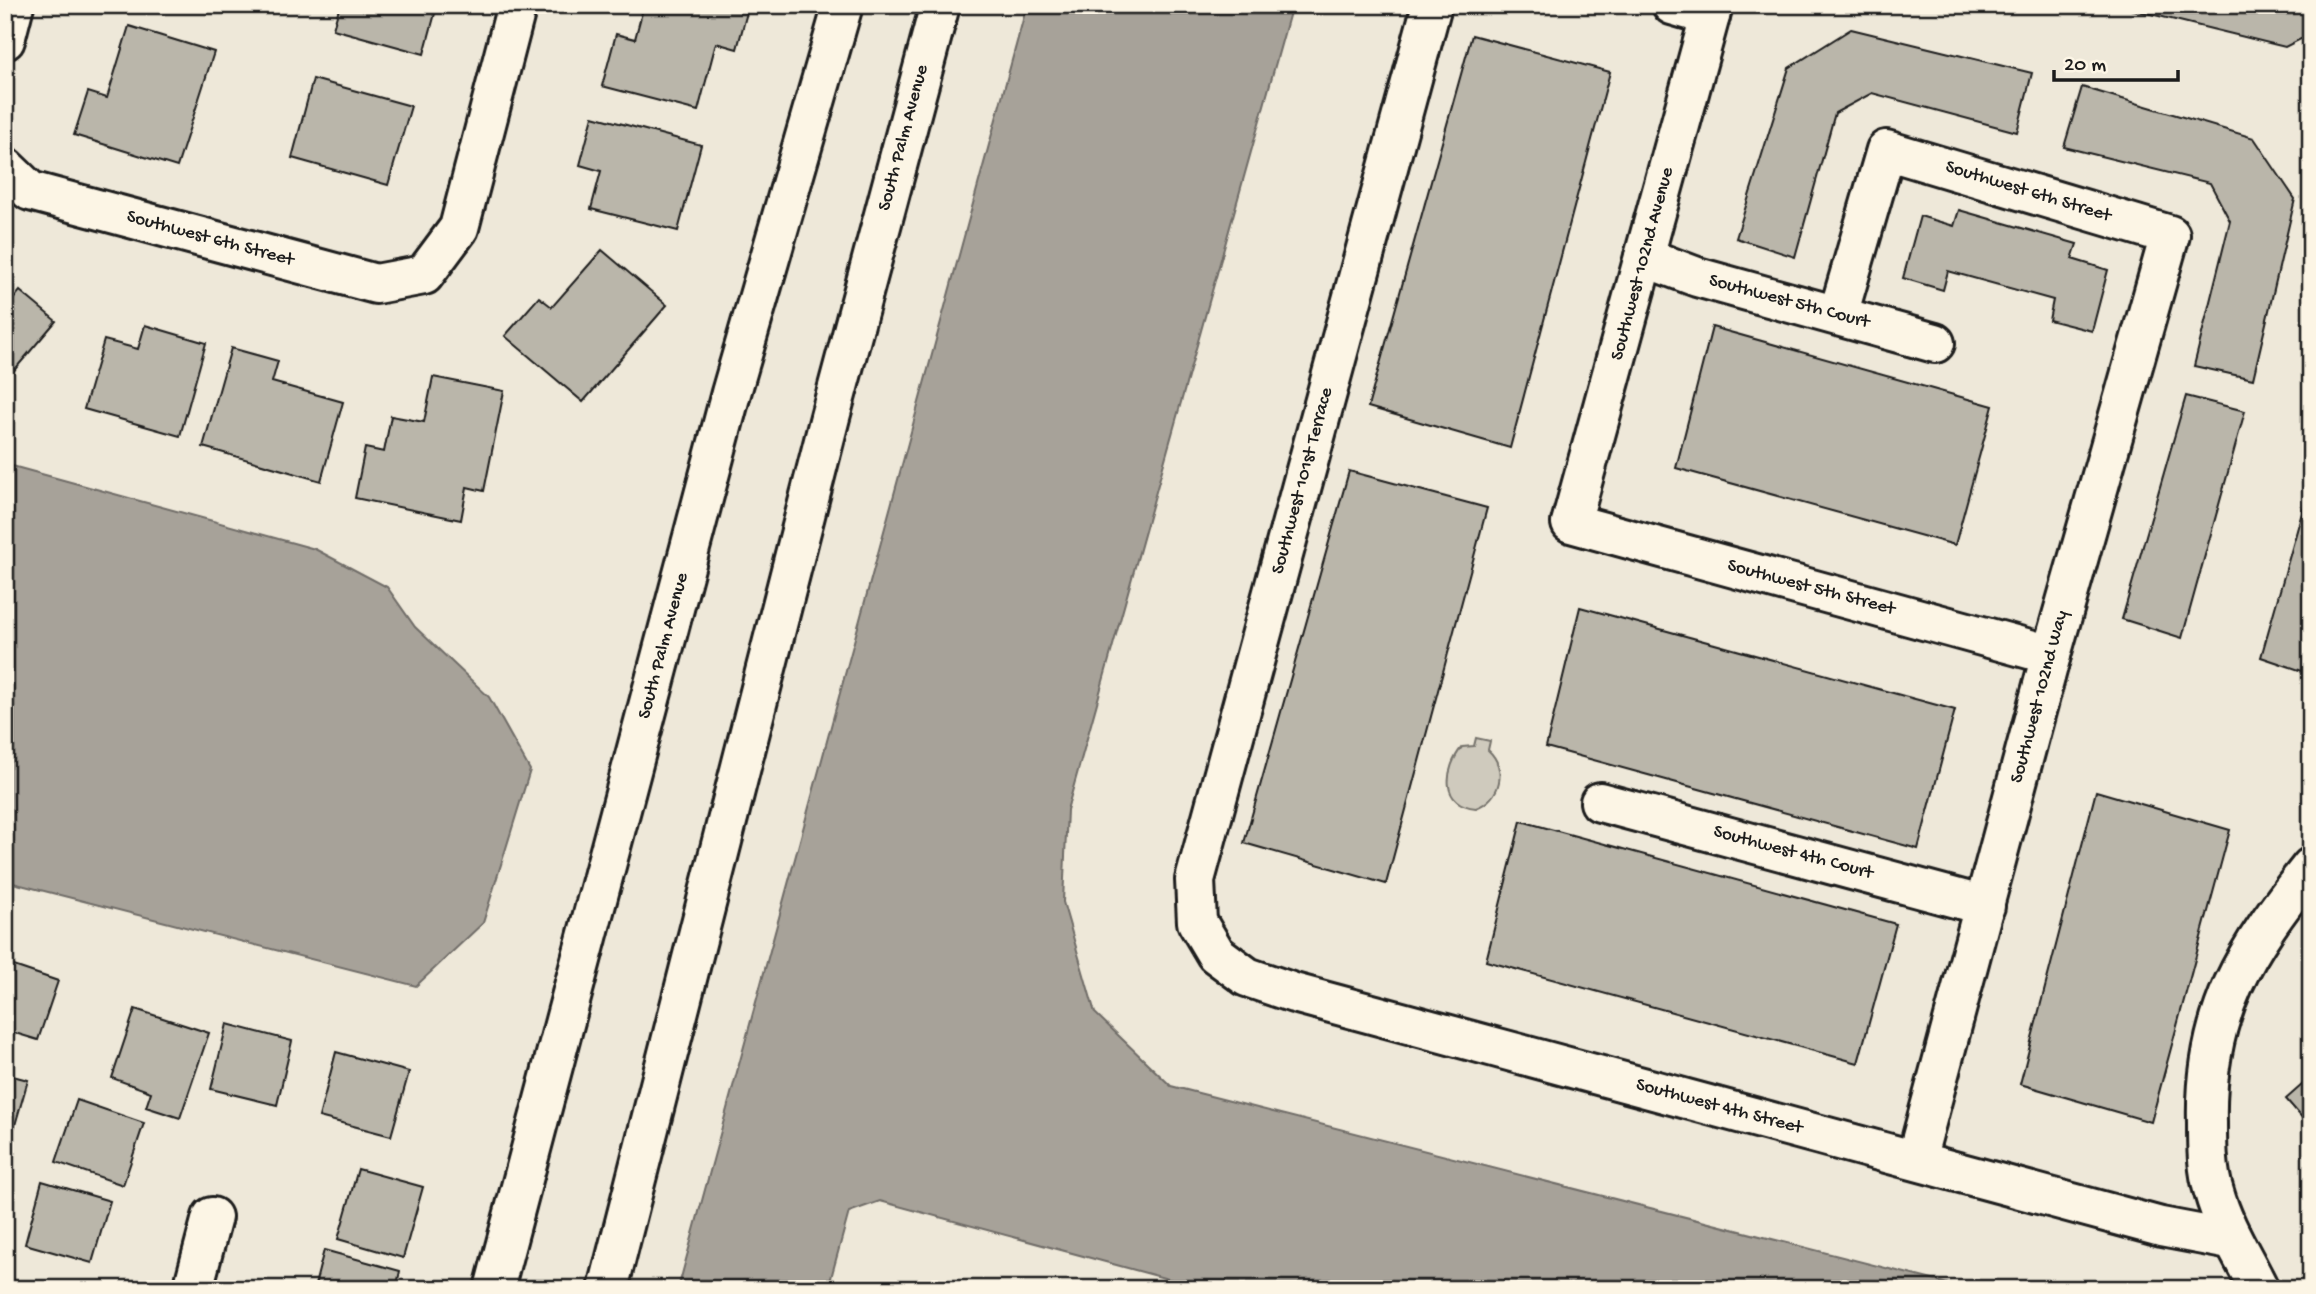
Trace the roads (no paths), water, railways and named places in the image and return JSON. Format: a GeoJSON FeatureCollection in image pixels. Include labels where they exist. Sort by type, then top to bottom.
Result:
{"type":"FeatureCollection","features":[{"type":"Feature","properties":{"kind":"street"},"geometry":{"type":"LineString","coordinates":[[5,40],[15,5]]}},
{"type":"Feature","properties":{"kind":"street","name":"Southwest 6th Street"},"geometry":{"type":"LineString","coordinates":[[5,167],[30,191],[376,284],[424,275],[459,228],[517,5]]}},
{"type":"Feature","properties":{"kind":"street","name":"South Palm Avenue"},"geometry":{"type":"LineString","coordinates":[[494,1289],[727,406],[843,5]]}},
{"type":"Feature","properties":{"kind":"street","name":"South Palm Avenue"},"geometry":{"type":"LineString","coordinates":[[608,1289],[827,430],[940,5]]}},
{"type":"Feature","properties":{"kind":"street","name":"Southwest 101st Terrace"},"geometry":{"type":"LineString","coordinates":[[1216,954],[1197,922],[1195,880],[1433,5]]}},
{"type":"Feature","properties":{"kind":"street"},"geometry":{"type":"LineString","coordinates":[[1672,5],[1712,11]]}},
{"type":"Feature","properties":{"kind":"street","name":"Southwest 102nd Avenue"},"geometry":{"type":"LineString","coordinates":[[1571,523],[1712,11]]}},
{"type":"Feature","properties":{"kind":"street","name":"Southwest 6th Street"},"geometry":{"type":"LineString","coordinates":[[1838,315],[1886,150],[2170,235]]}},
{"type":"Feature","properties":{"kind":"street","name":"Southwest 102nd Way"},"geometry":{"type":"LineString","coordinates":[[1916,1160],[2051,655],[2170,235]]}},
{"type":"Feature","properties":{"kind":"street","name":"Southwest 5th Court"},"geometry":{"type":"LineString","coordinates":[[1644,257],[1697,277],[1935,343]]}},
{"type":"Feature","properties":{"kind":"street","name":"Southwest 5th Street"},"geometry":{"type":"LineString","coordinates":[[1571,523],[2051,655]]}},
{"type":"Feature","properties":{"kind":"street","name":"Southwest 4th Court"},"geometry":{"type":"LineString","coordinates":[[1601,802],[1985,905]]}},
{"type":"Feature","properties":{"kind":"street"},"geometry":{"type":"LineString","coordinates":[[2259,1289],[2230,1240],[2213,1190],[2207,1148],[2210,1063],[2221,1009],[2242,963],[2276,910],[2311,867]]}},
{"type":"Feature","properties":{"kind":"street","name":"Southwest 4th Street"},"geometry":{"type":"LineString","coordinates":[[1216,954],[1247,977],[1294,993],[2161,1227],[2230,1240]]}},
{"type":"Feature","properties":{"kind":"street"},"geometry":{"type":"LineString","coordinates":[[193,1289],[212,1217]]}}]}
